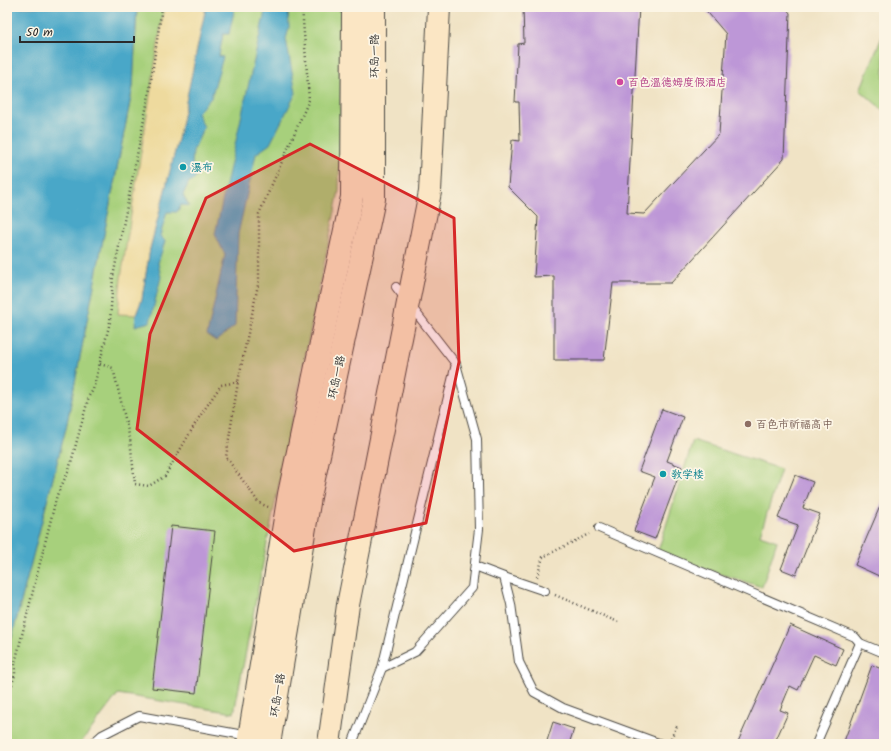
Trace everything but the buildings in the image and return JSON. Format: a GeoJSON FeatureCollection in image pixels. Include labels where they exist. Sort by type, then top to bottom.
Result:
{"type":"FeatureCollection","features":[{"type":"Feature","properties":{"kind":"main road"},"geometry":{"type":"LineString","coordinates":[[248,740],[285,514],[352,197],[353,7]]}},
{"type":"Feature","properties":{"kind":"main road","name":"环岛一路"},"geometry":{"type":"LineString","coordinates":[[270,744],[310,497],[374,199],[374,7]]}},
{"type":"Feature","properties":{"kind":"main road"},"geometry":{"type":"LineString","coordinates":[[329,744],[348,605],[402,294],[415,190],[425,7]]}},
{"type":"Feature","properties":{"kind":"main road"},"geometry":{"type":"LineString","coordinates":[[315,744],[334,602],[402,294],[430,192],[439,7]]}},
{"type":"Feature","properties":{"kind":"lane"},"geometry":{"type":"LineString","coordinates":[[382,668],[415,652],[472,588],[480,529],[477,439],[456,364],[402,294]]}},
{"type":"Feature","properties":{"kind":"lane"},"geometry":{"type":"LineString","coordinates":[[352,744],[382,668],[456,364]]}},
{"type":"Feature","properties":{"kind":"lane"},"geometry":{"type":"LineString","coordinates":[[599,528],[855,637],[860,643],[884,653]]}},
{"type":"Feature","properties":{"kind":"lane"},"geometry":{"type":"LineString","coordinates":[[475,566],[504,578],[545,591]]}},
{"type":"Feature","properties":{"kind":"lane"},"geometry":{"type":"LineString","coordinates":[[504,578],[511,604],[520,662],[534,692],[563,708],[661,744]]}},
{"type":"Feature","properties":{"kind":"lane"},"geometry":{"type":"LineString","coordinates":[[816,744],[860,643]]}},
{"type":"Feature","properties":{"kind":"lane"},"geometry":{"type":"LineString","coordinates":[[92,744],[102,735],[139,716],[248,740]]}},
{"type":"Feature","properties":{"kind":"path"},"geometry":{"type":"LineString","coordinates":[[7,700],[15,675],[15,663],[58,495],[69,470],[88,396],[93,390],[110,322],[113,277],[149,94],[162,7]]}},
{"type":"Feature","properties":{"kind":"path"},"geometry":{"type":"LineString","coordinates":[[285,514],[259,503],[226,457],[238,382],[259,280],[259,214],[309,100],[302,7]]}},
{"type":"Feature","properties":{"kind":"path"},"geometry":{"type":"LineString","coordinates":[[100,364],[113,368],[130,439],[135,484],[149,486],[165,476],[198,419],[222,385],[238,382]]}},
{"type":"Feature","properties":{"kind":"path"},"geometry":{"type":"LineString","coordinates":[[534,587],[543,557],[599,528]]}},
{"type":"Feature","properties":{"kind":"path"},"geometry":{"type":"LineString","coordinates":[[545,591],[618,622]]}},
{"type":"Feature","properties":{"kind":"path"},"geometry":{"type":"LineString","coordinates":[[668,744],[677,726]]}},
{"type":"Feature","properties":{"kind":"highlighted area"},"geometry":{"type":"Polygon","coordinates":[[[310,144],[454,218],[459,362],[426,523],[294,551],[137,429],[150,334],[206,198],[310,144]]]}},
{"type":"Feature","properties":{"kind":"green space"},"geometry":{"type":"Polygon","coordinates":[[[137,7],[342,7],[339,191],[234,713],[118,694],[80,744],[7,744],[7,656],[66,428],[133,87],[137,7]]]}},
{"type":"Feature","properties":{"kind":"green space"},"geometry":{"type":"Polygon","coordinates":[[[884,32],[884,111],[860,90],[884,32]]]}},
{"type":"Feature","properties":{"kind":"green space"},"geometry":{"type":"Polygon","coordinates":[[[693,441],[781,469],[760,535],[777,541],[762,587],[657,554],[693,441]]]}},
{"type":"Feature","properties":{"kind":"sand"},"geometry":{"type":"Polygon","coordinates":[[[164,7],[206,7],[178,140],[150,249],[142,299],[136,315],[118,314],[121,278],[164,7]]]}},
{"type":"Feature","properties":{"kind":"water"},"geometry":{"type":"Polygon","coordinates":[[[7,7],[137,7],[133,87],[66,428],[7,656],[7,7]]]}},
{"type":"Feature","properties":{"kind":"water","name":"瀑布"},"geometry":{"type":"Polygon","coordinates":[[[206,7],[235,7],[229,34],[223,34],[219,56],[223,57],[211,98],[197,113],[204,127],[193,151],[192,165],[200,169],[194,180],[189,182],[183,195],[189,206],[181,205],[177,212],[167,212],[160,236],[165,241],[158,263],[161,277],[150,322],[135,326],[136,315],[142,299],[150,249],[178,140],[206,7]]]}},
{"type":"Feature","properties":{"kind":"water"},"geometry":{"type":"Polygon","coordinates":[[[266,7],[288,7],[289,28],[286,39],[296,93],[270,144],[256,154],[238,234],[235,326],[216,341],[207,335],[225,255],[215,234],[266,7]]]}},
{"type":"Feature","properties":{"kind":"place","name":"百色温德姆度假酒店"},"geometry":{"type":"Point","coordinates":[620,82]}},
{"type":"Feature","properties":{"kind":"place","name":"瀑布"},"geometry":{"type":"Point","coordinates":[183,167]}},
{"type":"Feature","properties":{"kind":"place","name":"百色市祈福高中"},"geometry":{"type":"Point","coordinates":[748,424]}},
{"type":"Feature","properties":{"kind":"place","name":"教学楼"},"geometry":{"type":"Point","coordinates":[663,474]}}]}
